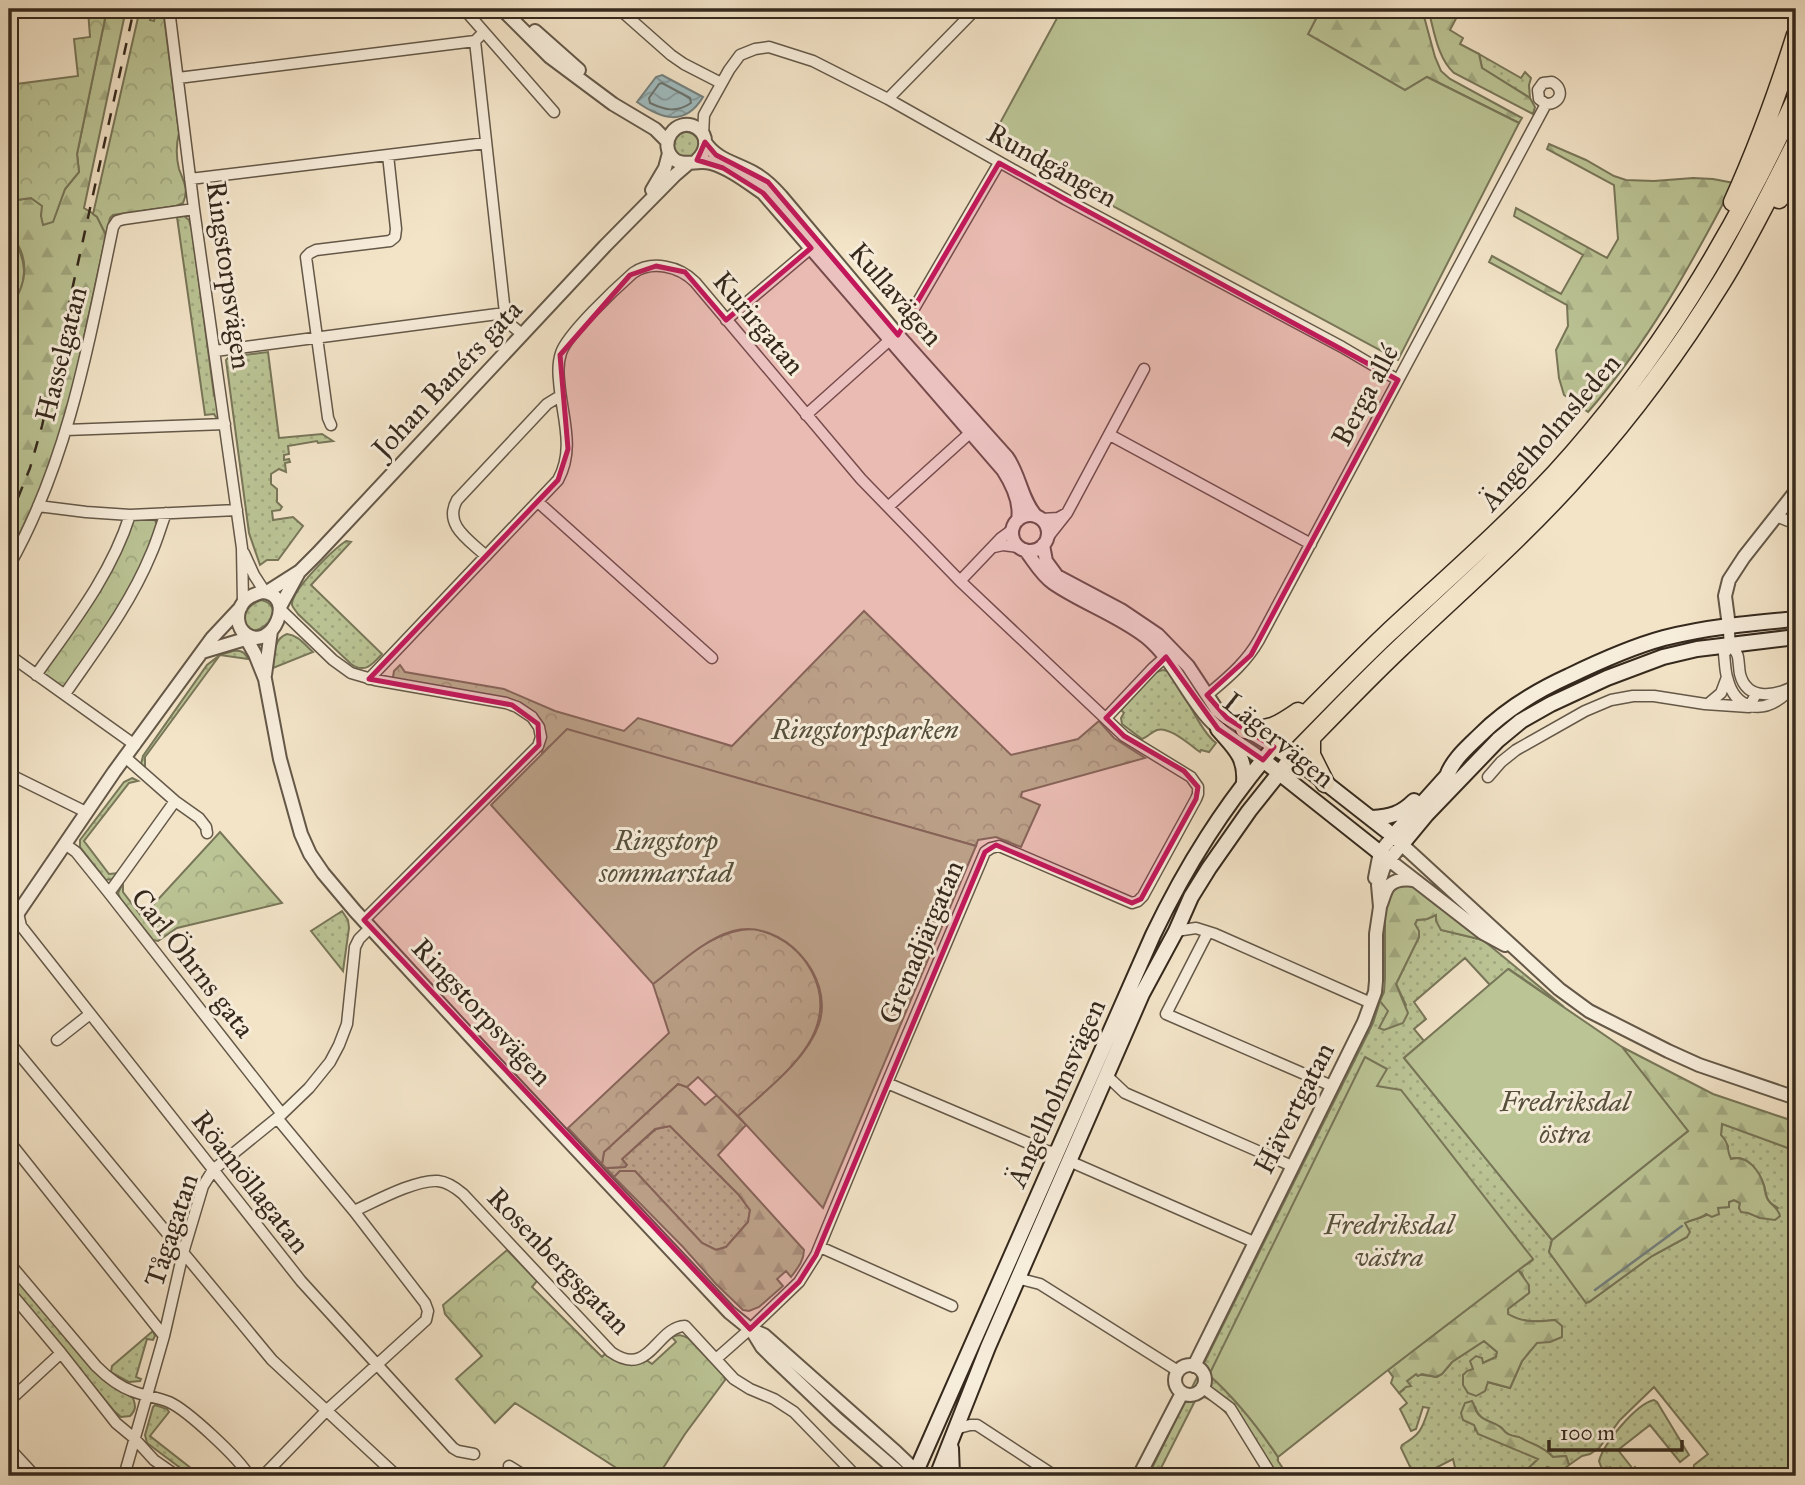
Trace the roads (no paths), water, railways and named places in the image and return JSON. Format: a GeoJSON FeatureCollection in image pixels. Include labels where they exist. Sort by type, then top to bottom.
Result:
{"type":"FeatureCollection","features":[{"type":"Feature","properties":{"kind":"highway"},"geometry":{"type":"LineString","coordinates":[[1556,473],[1670,316],[1706,254],[1754,156],[1780,88],[1796,35]]}},
{"type":"Feature","properties":{"kind":"highway","name":"Ängelholmsleden"},"geometry":{"type":"LineString","coordinates":[[1269,753],[1322,698],[1480,549],[1556,473],[1620,396],[1659,345],[1737,220],[1796,99]]}},
{"type":"Feature","properties":{"kind":"highway","name":"Ängelholmsleden"},"geometry":{"type":"LineString","coordinates":[[1292,757],[1401,647],[1529,527],[1582,470],[1652,385],[1722,282],[1796,143]]}},
{"type":"Feature","properties":{"kind":"highway"},"geometry":{"type":"LineString","coordinates":[[1701,315],[1743,257],[1796,172]]}},
{"type":"Feature","properties":{"kind":"highway"},"geometry":{"type":"LineString","coordinates":[[1245,729],[1264,730],[1277,726],[1322,698]]}},
{"type":"Feature","properties":{"kind":"highway"},"geometry":{"type":"LineString","coordinates":[[1311,738],[1311,755],[1325,783]]}},
{"type":"Feature","properties":{"kind":"main road"},"geometry":{"type":"LineString","coordinates":[[1372,818],[1391,817],[1403,811],[1502,715],[1547,686],[1605,659],[1646,644],[1691,632],[1796,619]]}},
{"type":"Feature","properties":{"kind":"main road"},"geometry":{"type":"LineString","coordinates":[[1394,837],[1426,815],[1487,751],[1535,712],[1643,664],[1692,650],[1796,637]]}},
{"type":"Feature","properties":{"kind":"main road"},"geometry":{"type":"LineString","coordinates":[[1218,729],[1242,759],[1244,782]]}},
{"type":"Feature","properties":{"kind":"main road","name":"Lägervägen"},"geometry":{"type":"LineString","coordinates":[[1269,753],[1292,757],[1394,837]]}},
{"type":"Feature","properties":{"kind":"main road","name":"Lägervägen"},"geometry":{"type":"LineString","coordinates":[[1269,753],[1279,773],[1384,856]]}},
{"type":"Feature","properties":{"kind":"main road","name":"Ängelholmsvägen"},"geometry":{"type":"LineString","coordinates":[[913,1475],[1051,1150],[1166,907],[1205,838],[1244,782],[1269,753]]}},
{"type":"Feature","properties":{"kind":"main road","name":"Ängelholmsvägen"},"geometry":{"type":"LineString","coordinates":[[937,1476],[1017,1278],[1069,1161],[1111,1081],[1142,994],[1191,897],[1209,868],[1292,757]]}},
{"type":"Feature","properties":{"kind":"main road"},"geometry":{"type":"LineString","coordinates":[[1394,837],[1447,776],[1450,766]]}},
{"type":"Feature","properties":{"kind":"main road"},"geometry":{"type":"LineString","coordinates":[[1249,811],[1281,790],[1300,789]]}},
{"type":"Feature","properties":{"kind":"main road"},"geometry":{"type":"LineString","coordinates":[[953,1434],[953,1476]]}},
{"type":"Feature","properties":{"kind":"street","name":"Ringstorpsvägen"},"geometry":{"type":"LineString","coordinates":[[169,9],[242,548],[242,605]]}},
{"type":"Feature","properties":{"kind":"street"},"geometry":{"type":"LineString","coordinates":[[464,9],[554,112]]}},
{"type":"Feature","properties":{"kind":"street"},"geometry":{"type":"LineString","coordinates":[[502,9],[550,57],[613,104],[655,129],[674,159],[681,163],[693,162],[704,152],[704,139],[699,130],[659,125],[579,69],[512,9]]}},
{"type":"Feature","properties":{"kind":"street"},"geometry":{"type":"LineString","coordinates":[[619,9],[671,55],[720,83]]}},
{"type":"Feature","properties":{"kind":"street"},"geometry":{"type":"LineString","coordinates":[[888,99],[976,9]]}},
{"type":"Feature","properties":{"kind":"street"},"geometry":{"type":"LineString","coordinates":[[178,78],[475,41],[484,32]]}},
{"type":"Feature","properties":{"kind":"street"},"geometry":{"type":"LineString","coordinates":[[475,41],[505,313],[511,326],[522,334]]}},
{"type":"Feature","properties":{"kind":"street","name":"Rundgången"},"geometry":{"type":"LineString","coordinates":[[704,139],[704,115],[720,83],[740,55],[769,47],[813,61],[888,99],[999,163],[1342,347],[1398,380]]}},
{"type":"Feature","properties":{"kind":"street","name":"Berga allé"},"geometry":{"type":"LineString","coordinates":[[1206,694],[1251,655],[1546,104]]}},
{"type":"Feature","properties":{"kind":"street","name":"Rundgången"},"geometry":{"type":"LineString","coordinates":[[683,126],[704,115]]}},
{"type":"Feature","properties":{"kind":"street"},"geometry":{"type":"LineString","coordinates":[[668,147],[671,133],[683,126]]}},
{"type":"Feature","properties":{"kind":"street","name":"Kullavägen"},"geometry":{"type":"LineString","coordinates":[[704,139],[716,155],[768,181],[1003,470],[1022,502]]}},
{"type":"Feature","properties":{"kind":"street"},"geometry":{"type":"LineString","coordinates":[[190,179],[486,143]]}},
{"type":"Feature","properties":{"kind":"street","name":"Johan Banérs gata"},"geometry":{"type":"LineString","coordinates":[[630,220],[659,180],[668,147]]}},
{"type":"Feature","properties":{"kind":"street"},"geometry":{"type":"LineString","coordinates":[[331,425],[306,257],[316,250],[390,241],[395,237],[388,155]]}},
{"type":"Feature","properties":{"kind":"street","name":"Johan Banérs gata"},"geometry":{"type":"LineString","coordinates":[[280,608],[300,571],[630,220],[675,175],[693,162]]}},
{"type":"Feature","properties":{"kind":"street","name":"Kullavägen"},"geometry":{"type":"LineString","coordinates":[[693,162],[712,163],[762,193],[1007,457],[1017,474],[1022,502]]}},
{"type":"Feature","properties":{"kind":"street"},"geometry":{"type":"LineString","coordinates":[[806,415],[902,329],[999,163]]}},
{"type":"Feature","properties":{"kind":"street","name":"Hasselgatan"},"geometry":{"type":"LineString","coordinates":[[9,566],[30,526],[66,430],[84,362],[113,227],[117,221],[124,219],[194,209]]}},
{"type":"Feature","properties":{"kind":"street"},"geometry":{"type":"LineString","coordinates":[[726,320],[811,248]]}},
{"type":"Feature","properties":{"kind":"street","name":"Kurirgatan"},"geometry":{"type":"LineString","coordinates":[[369,678],[558,480],[567,458],[559,361],[565,345],[630,275],[639,269],[661,266],[685,272],[695,282],[860,479],[960,581],[1105,718]]}},
{"type":"Feature","properties":{"kind":"street"},"geometry":{"type":"LineString","coordinates":[[215,351],[505,313]]}},
{"type":"Feature","properties":{"kind":"street"},"geometry":{"type":"LineString","coordinates":[[993,547],[1003,545],[1035,550],[1046,541],[1067,513],[1144,369]]}},
{"type":"Feature","properties":{"kind":"street"},"geometry":{"type":"LineString","coordinates":[[486,556],[455,525],[452,516],[454,504],[547,404],[561,396]]}},
{"type":"Feature","properties":{"kind":"street"},"geometry":{"type":"LineString","coordinates":[[66,430],[225,424]]}},
{"type":"Feature","properties":{"kind":"street"},"geometry":{"type":"LineString","coordinates":[[888,508],[971,432]]}},
{"type":"Feature","properties":{"kind":"street"},"geometry":{"type":"LineString","coordinates":[[1110,435],[1311,544]]}},
{"type":"Feature","properties":{"kind":"street"},"geometry":{"type":"LineString","coordinates":[[1729,706],[1736,696],[1740,676],[1737,653],[1731,645],[1725,596],[1729,580],[1796,491]]}},
{"type":"Feature","properties":{"kind":"street"},"geometry":{"type":"LineString","coordinates":[[538,502],[712,658]]}},
{"type":"Feature","properties":{"kind":"street"},"geometry":{"type":"LineString","coordinates":[[1022,549],[1013,539],[1022,502],[1039,517],[1048,530],[1046,541]]}},
{"type":"Feature","properties":{"kind":"street"},"geometry":{"type":"LineString","coordinates":[[38,506],[130,514],[237,510]]}},
{"type":"Feature","properties":{"kind":"street"},"geometry":{"type":"LineString","coordinates":[[65,694],[133,592],[166,513]]}},
{"type":"Feature","properties":{"kind":"street"},"geometry":{"type":"LineString","coordinates":[[960,581],[1026,515],[1058,518],[1067,513]]}},
{"type":"Feature","properties":{"kind":"street"},"geometry":{"type":"LineString","coordinates":[[36,674],[88,601],[123,536],[130,514]]}},
{"type":"Feature","properties":{"kind":"street"},"geometry":{"type":"LineString","coordinates":[[1776,516],[1796,524]]}},
{"type":"Feature","properties":{"kind":"street","name":"Lägervägen"},"geometry":{"type":"LineString","coordinates":[[1046,541],[1046,561],[1057,576],[1121,610],[1158,635],[1206,716],[1218,729],[1269,753]]}},
{"type":"Feature","properties":{"kind":"street","name":"Ringstorpsvägen"},"geometry":{"type":"LineString","coordinates":[[242,548],[254,575],[266,592]]}},
{"type":"Feature","properties":{"kind":"street","name":"Lägervägen"},"geometry":{"type":"LineString","coordinates":[[1022,549],[1051,582],[1144,635],[1188,666],[1217,710],[1245,729],[1269,753]]}},
{"type":"Feature","properties":{"kind":"street","name":"Johan Banérs gata"},"geometry":{"type":"LineString","coordinates":[[266,592],[300,571]]}},
{"type":"Feature","properties":{"kind":"street"},"geometry":{"type":"LineString","coordinates":[[9,926],[86,812],[201,652],[254,595],[266,592],[275,597],[280,608],[278,620],[272,630]]}},
{"type":"Feature","properties":{"kind":"street"},"geometry":{"type":"LineString","coordinates":[[242,605],[238,617],[248,639]]}},
{"type":"Feature","properties":{"kind":"street","name":"Tågagatan"},"geometry":{"type":"LineString","coordinates":[[124,1476],[203,1186],[213,1170],[280,1116],[323,1071],[339,1045],[347,1024],[355,947],[367,924],[538,746],[541,734],[532,717],[506,703],[351,673],[280,608]]}},
{"type":"Feature","properties":{"kind":"street"},"geometry":{"type":"LineString","coordinates":[[201,652],[260,637],[286,626],[304,632]]}},
{"type":"Feature","properties":{"kind":"street","name":"Ringstorpsvägen"},"geometry":{"type":"LineString","coordinates":[[265,679],[272,630]]}},
{"type":"Feature","properties":{"kind":"street","name":"Ringstorpsvägen"},"geometry":{"type":"LineString","coordinates":[[248,639],[265,679],[280,759],[297,823],[305,844],[323,873],[482,1049],[729,1312],[750,1329],[764,1335],[897,1452],[913,1475]]}},
{"type":"Feature","properties":{"kind":"street"},"geometry":{"type":"LineString","coordinates":[[1731,645],[1724,654],[1727,677],[1736,696],[1749,706]]}},
{"type":"Feature","properties":{"kind":"street"},"geometry":{"type":"LineString","coordinates":[[1105,718],[1170,654]]}},
{"type":"Feature","properties":{"kind":"street"},"geometry":{"type":"LineString","coordinates":[[9,655],[135,745]]}},
{"type":"Feature","properties":{"kind":"street"},"geometry":{"type":"LineString","coordinates":[[1740,676],[1749,690],[1756,694],[1775,694],[1793,687]]}},
{"type":"Feature","properties":{"kind":"street"},"geometry":{"type":"LineString","coordinates":[[1708,704],[1721,692],[1727,677]]}},
{"type":"Feature","properties":{"kind":"street"},"geometry":{"type":"LineString","coordinates":[[1488,777],[1516,750],[1575,716],[1611,700],[1654,696],[1759,708],[1785,695],[1793,687]]}},
{"type":"Feature","properties":{"kind":"street"},"geometry":{"type":"LineString","coordinates":[[1749,706],[1756,694]]}},
{"type":"Feature","properties":{"kind":"street","name":"Grenadjärgatan"},"geometry":{"type":"LineString","coordinates":[[750,1329],[799,1282],[820,1247],[982,856],[996,846],[1132,903],[1143,896],[1196,799],[1198,787],[1184,771],[1124,736],[1105,718]]}},
{"type":"Feature","properties":{"kind":"street"},"geometry":{"type":"LineString","coordinates":[[125,758],[175,801],[200,818],[207,833]]}},
{"type":"Feature","properties":{"kind":"street"},"geometry":{"type":"LineString","coordinates":[[9,774],[86,812]]}},
{"type":"Feature","properties":{"kind":"street"},"geometry":{"type":"LineString","coordinates":[[109,893],[175,801]]}},
{"type":"Feature","properties":{"kind":"street"},"geometry":{"type":"LineString","coordinates":[[1376,934],[1374,892],[1377,859],[1384,856],[1394,837]]}},
{"type":"Feature","properties":{"kind":"street","name":"Lägervägen"},"geometry":{"type":"LineString","coordinates":[[1394,837],[1559,989],[1589,1011],[1699,1065],[1796,1098]]}},
{"type":"Feature","properties":{"kind":"street","name":"Carl Öhrns gata"},"geometry":{"type":"LineString","coordinates":[[65,844],[76,852],[109,893],[425,1303],[428,1311],[426,1320],[377,1364]]}},
{"type":"Feature","properties":{"kind":"street","name":"Lägervägen"},"geometry":{"type":"LineString","coordinates":[[1384,856],[1483,933],[1521,953]]}},
{"type":"Feature","properties":{"kind":"street","name":"Hävertgatan"},"geometry":{"type":"LineString","coordinates":[[1194,1366],[1371,1003],[1376,981],[1376,934],[1380,907],[1378,885],[1384,867],[1384,856]]}},
{"type":"Feature","properties":{"kind":"street"},"geometry":{"type":"LineString","coordinates":[[1380,907],[1388,887],[1394,882],[1410,879],[1418,881]]}},
{"type":"Feature","properties":{"kind":"street","name":"Röamöllagatan"},"geometry":{"type":"LineString","coordinates":[[18,913],[21,926],[301,1281],[453,1448],[474,1454]]}},
{"type":"Feature","properties":{"kind":"street"},"geometry":{"type":"LineString","coordinates":[[1176,931],[1196,928],[1208,932],[1371,1003]]}},
{"type":"Feature","properties":{"kind":"street"},"geometry":{"type":"LineString","coordinates":[[1208,932],[1166,1014],[1332,1086]]}},
{"type":"Feature","properties":{"kind":"street"},"geometry":{"type":"LineString","coordinates":[[57,1040],[90,1014]]}},
{"type":"Feature","properties":{"kind":"street"},"geometry":{"type":"LineString","coordinates":[[9,1042],[272,1360],[397,1476]]}},
{"type":"Feature","properties":{"kind":"street"},"geometry":{"type":"LineString","coordinates":[[1111,1081],[1125,1093],[1292,1166]]}},
{"type":"Feature","properties":{"kind":"street"},"geometry":{"type":"LineString","coordinates":[[887,1083],[1051,1150]]}},
{"type":"Feature","properties":{"kind":"street"},"geometry":{"type":"LineString","coordinates":[[9,1141],[164,1336]]}},
{"type":"Feature","properties":{"kind":"street"},"geometry":{"type":"LineString","coordinates":[[1069,1161],[1254,1242]]}},
{"type":"Feature","properties":{"kind":"street","name":"Rosenbergsgatan"},"geometry":{"type":"LineString","coordinates":[[354,1211],[428,1182],[438,1181],[451,1185],[463,1194],[617,1356],[628,1360],[640,1358],[674,1330],[688,1327],[734,1379],[794,1412],[856,1476]]}},
{"type":"Feature","properties":{"kind":"street"},"geometry":{"type":"LineString","coordinates":[[820,1247],[952,1306]]}},
{"type":"Feature","properties":{"kind":"street"},"geometry":{"type":"LineString","coordinates":[[9,1263],[105,1375],[123,1387],[168,1402],[187,1414],[237,1460],[249,1476]]}},
{"type":"Feature","properties":{"kind":"street"},"geometry":{"type":"LineString","coordinates":[[1017,1278],[1040,1284],[1178,1371]]}},
{"type":"Feature","properties":{"kind":"street"},"geometry":{"type":"LineString","coordinates":[[9,1291],[116,1423],[154,1460],[177,1476]]}},
{"type":"Feature","properties":{"kind":"street"},"geometry":{"type":"LineString","coordinates":[[716,1359],[750,1329]]}},
{"type":"Feature","properties":{"kind":"street"},"geometry":{"type":"LineString","coordinates":[[9,1401],[61,1353]]}},
{"type":"Feature","properties":{"kind":"street"},"geometry":{"type":"LineString","coordinates":[[263,1476],[327,1410],[377,1364]]}},
{"type":"Feature","properties":{"kind":"street"},"geometry":{"type":"LineString","coordinates":[[1194,1366],[1203,1375],[1202,1387],[1193,1395],[1182,1393],[1175,1383],[1178,1371],[1182,1367],[1194,1366]]}},
{"type":"Feature","properties":{"kind":"street"},"geometry":{"type":"LineString","coordinates":[[1202,1387],[1230,1408],[1272,1476]]}},
{"type":"Feature","properties":{"kind":"street"},"geometry":{"type":"LineString","coordinates":[[1139,1476],[1182,1393]]}},
{"type":"Feature","properties":{"kind":"street"},"geometry":{"type":"LineString","coordinates":[[953,1434],[970,1425],[977,1425],[1055,1476]]}},
{"type":"Feature","properties":{"kind":"street"},"geometry":{"type":"LineString","coordinates":[[9,1448],[35,1476]]}},
{"type":"Feature","properties":{"kind":"street"},"geometry":{"type":"LineString","coordinates":[[509,1466],[525,1476]]}},
{"type":"Feature","properties":{"kind":"water"},"geometry":{"type":"Polygon","coordinates":[[[662,75],[703,97],[696,107],[681,116],[672,117],[655,113],[637,102],[656,77],[662,75]]]}},
{"type":"Feature","properties":{"kind":"waterway"},"geometry":{"type":"LineString","coordinates":[[1595,1290],[1682,1226]]}},
{"type":"Feature","properties":{"kind":"railway"},"geometry":{"type":"LineString","coordinates":[[9,520],[30,468],[42,426],[134,9]]}},
{"type":"Feature","properties":{"kind":"park label","name":"Ringstorpsparken"},"geometry":{"type":"Point","coordinates":[865,729]}},
{"type":"Feature","properties":{"kind":"park label","name":"Ringstorp sommarstad"},"geometry":{"type":"Point","coordinates":[666,856]}},
{"type":"Feature","properties":{"kind":"park label","name":"Fredriksdal östra"},"geometry":{"type":"Point","coordinates":[1565,1117]}},
{"type":"Feature","properties":{"kind":"park label","name":"Fredriksdal västra"},"geometry":{"type":"Point","coordinates":[1389,1240]}}]}
